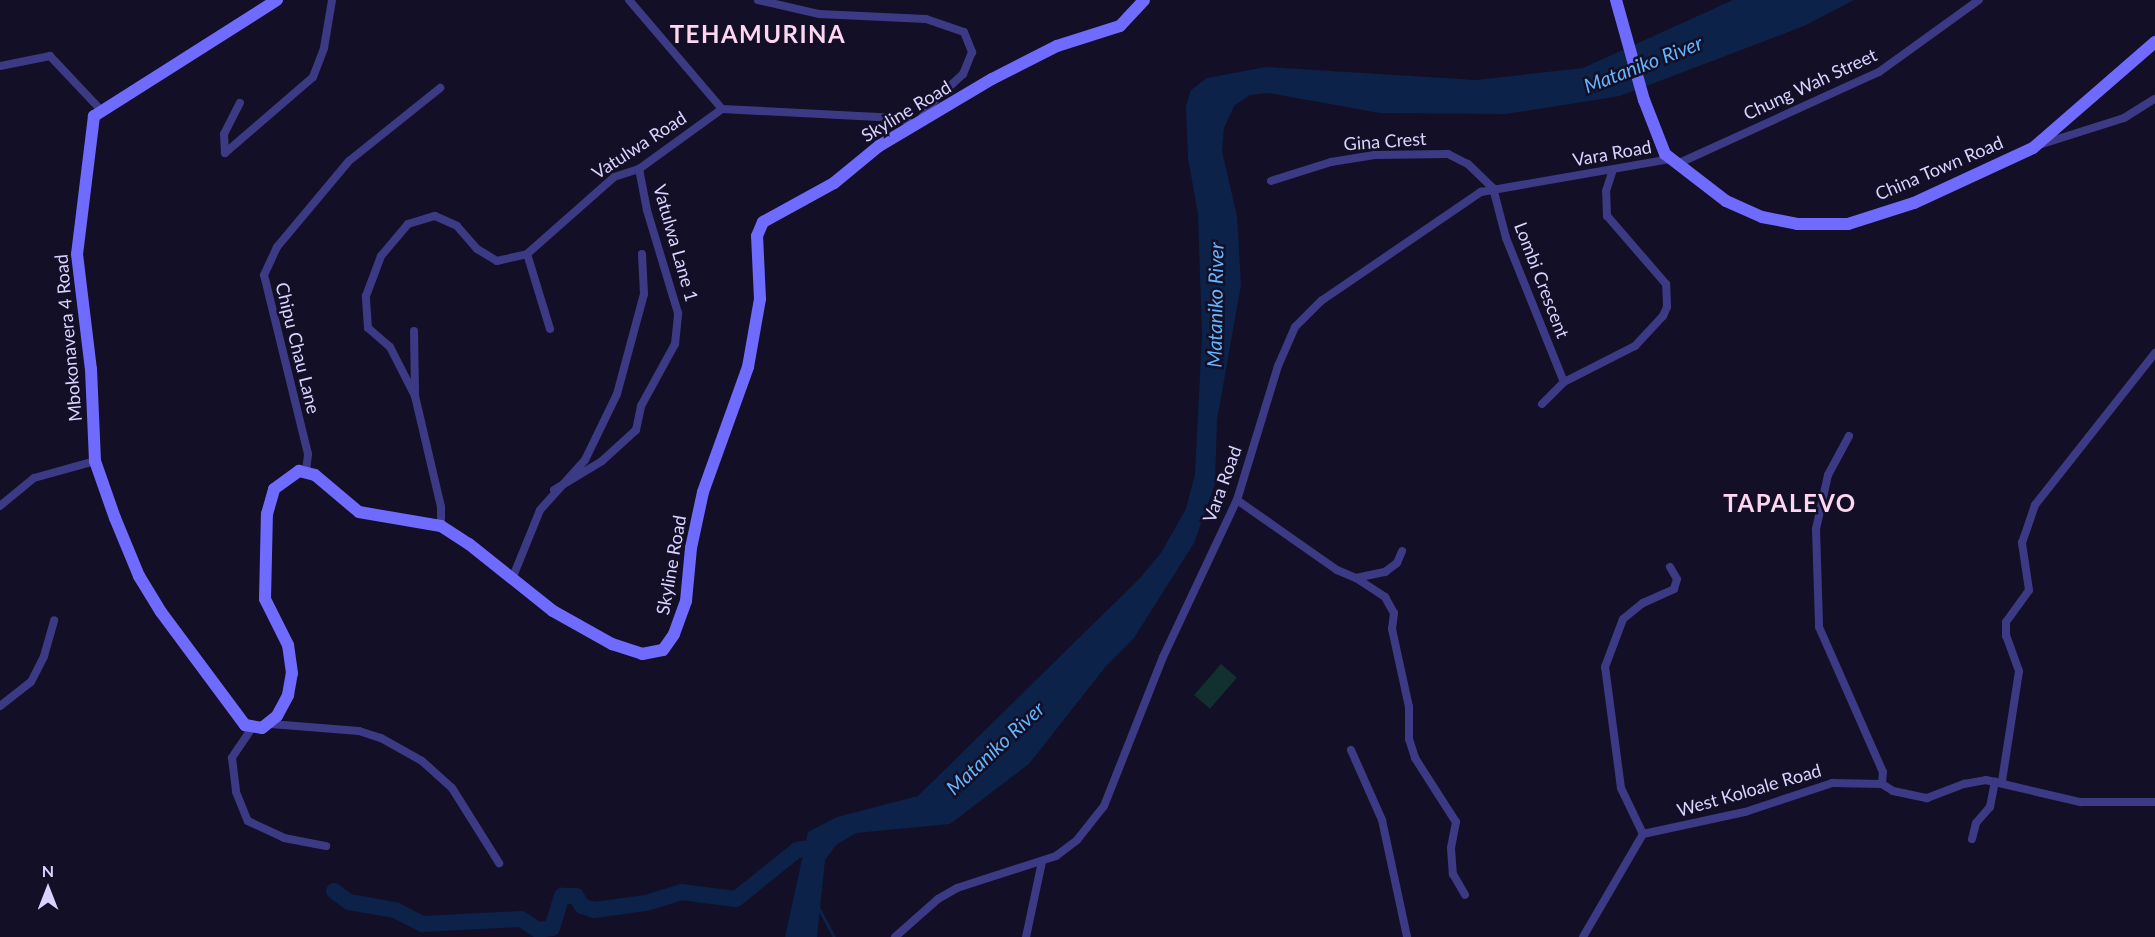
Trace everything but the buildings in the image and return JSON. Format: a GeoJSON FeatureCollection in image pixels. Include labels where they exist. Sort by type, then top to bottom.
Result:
{"type":"FeatureCollection","features":[{"type":"Feature","properties":{"kind":"street"},"geometry":{"type":"LineString","coordinates":[[0,66],[50,56],[100,109],[277,0]]}},
{"type":"Feature","properties":{"kind":"street"},"geometry":{"type":"LineString","coordinates":[[240,103],[224,134],[225,153],[313,77],[324,48],[332,0]]}},
{"type":"Feature","properties":{"kind":"street"},"geometry":{"type":"LineString","coordinates":[[628,0],[722,109],[898,118],[917,123],[933,102],[963,74],[972,52],[964,32],[926,19],[819,14],[758,0]]}},
{"type":"Feature","properties":{"kind":"street","name":"Skyline Road"},"geometry":{"type":"LineString","coordinates":[[306,471],[359,512],[441,526],[553,611],[612,644],[642,654],[656,653],[667,646],[686,601],[691,548],[703,492],[748,367],[760,299],[758,229],[763,222],[834,183],[879,146],[917,123],[949,108],[980,86],[1057,46],[1112,31],[1131,18],[1144,0]]}},
{"type":"Feature","properties":{"kind":"street","name":"China Town Road"},"geometry":{"type":"LineString","coordinates":[[1616,0],[1644,100],[1660,146],[1674,162],[1718,196],[1752,214],[1797,224],[1848,224],[1914,203],[2033,148],[2155,42]]}},
{"type":"Feature","properties":{"kind":"street","name":"Chung Wah Street"},"geometry":{"type":"LineString","coordinates":[[1674,162],[1880,72],[1979,0]]}},
{"type":"Feature","properties":{"kind":"street","name":"Chipu Chau Lane"},"geometry":{"type":"LineString","coordinates":[[306,471],[308,454],[272,320],[264,275],[277,247],[349,161],[440,88]]}},
{"type":"Feature","properties":{"kind":"street"},"geometry":{"type":"LineString","coordinates":[[2033,148],[2124,118],[2155,99]]}},
{"type":"Feature","properties":{"kind":"street","name":"Mbokonavera 4 Road"},"geometry":{"type":"LineString","coordinates":[[100,109],[92,126],[77,254],[91,369],[95,461],[145,585],[196,662],[245,725],[252,728]]}},
{"type":"Feature","properties":{"kind":"street","name":"Vatulwa Road"},"geometry":{"type":"LineString","coordinates":[[527,254],[614,177],[639,169],[722,109]]}},
{"type":"Feature","properties":{"kind":"street","name":"Gina Crest"},"geometry":{"type":"LineString","coordinates":[[1271,181],[1331,162],[1374,155],[1448,154],[1468,164],[1493,188]]}},
{"type":"Feature","properties":{"kind":"street","name":"Vara Road"},"geometry":{"type":"LineString","coordinates":[[895,937],[938,899],[957,888],[1042,862],[1077,840],[1104,806],[1163,657],[1238,500],[1278,366],[1294,327],[1321,301],[1493,188],[1674,162]]}},
{"type":"Feature","properties":{"kind":"street","name":"Vatulwa Lane 1"},"geometry":{"type":"LineString","coordinates":[[554,490],[602,462],[636,430],[641,406],[675,344],[678,313],[647,210],[639,169]]}},
{"type":"Feature","properties":{"kind":"street"},"geometry":{"type":"LineString","coordinates":[[1542,404],[1564,381],[1635,346],[1663,316],[1667,307],[1666,284],[1607,216],[1606,191],[1612,172]]}},
{"type":"Feature","properties":{"kind":"street","name":"Lombi Crescent"},"geometry":{"type":"LineString","coordinates":[[1493,188],[1506,238],[1564,381]]}},
{"type":"Feature","properties":{"kind":"street"},"geometry":{"type":"LineString","coordinates":[[415,396],[390,347],[368,327],[366,296],[381,256],[408,224],[435,216],[457,226],[477,249],[497,261],[527,254],[550,329]]}},
{"type":"Feature","properties":{"kind":"street"},"geometry":{"type":"LineString","coordinates":[[512,579],[540,510],[554,490],[585,460],[617,394],[644,294],[642,254]]}},
{"type":"Feature","properties":{"kind":"street"},"geometry":{"type":"LineString","coordinates":[[414,331],[415,396],[441,507],[441,526]]}},
{"type":"Feature","properties":{"kind":"street"},"geometry":{"type":"LineString","coordinates":[[1972,839],[1976,823],[1990,807],[1999,781],[2019,671],[2006,636],[2006,622],[2029,590],[2022,543],[2035,505],[2155,353]]}},
{"type":"Feature","properties":{"kind":"street"},"geometry":{"type":"LineString","coordinates":[[1849,435],[1828,475],[1816,529],[1819,627],[1882,772],[1882,784]]}},
{"type":"Feature","properties":{"kind":"street"},"geometry":{"type":"LineString","coordinates":[[0,506],[34,478],[95,461]]}},
{"type":"Feature","properties":{"kind":"street"},"geometry":{"type":"LineString","coordinates":[[270,724],[288,695],[292,674],[288,645],[266,599],[268,506],[274,489],[282,481],[306,471]]}},
{"type":"Feature","properties":{"kind":"street"},"geometry":{"type":"LineString","coordinates":[[1238,500],[1337,570],[1356,578],[1385,597],[1394,613],[1392,629],[1409,707],[1409,739],[1415,758],[1456,822],[1451,848],[1453,874],[1465,895]]}},
{"type":"Feature","properties":{"kind":"street"},"geometry":{"type":"LineString","coordinates":[[1356,578],[1385,572],[1397,563],[1402,551]]}},
{"type":"Feature","properties":{"kind":"street"},"geometry":{"type":"LineString","coordinates":[[1583,937],[1644,834],[1621,788],[1605,667],[1623,619],[1643,603],[1674,589],[1677,579],[1670,567]]}},
{"type":"Feature","properties":{"kind":"street"},"geometry":{"type":"LineString","coordinates":[[0,706],[31,682],[44,656],[54,620]]}},
{"type":"Feature","properties":{"kind":"street"},"geometry":{"type":"LineString","coordinates":[[326,846],[284,838],[248,821],[236,792],[232,758],[252,728],[270,724],[359,731],[381,738],[422,762],[452,788],[499,863]]}},
{"type":"Feature","properties":{"kind":"street"},"geometry":{"type":"LineString","coordinates":[[1351,750],[1382,820],[1407,937]]}},
{"type":"Feature","properties":{"kind":"street","name":"West Koloale Road"},"geometry":{"type":"LineString","coordinates":[[1644,834],[1745,812],[1832,783],[1882,784],[1893,791],[1927,798],[1964,784],[1999,781],[2080,802],[2155,802]]}},
{"type":"Feature","properties":{"kind":"street"},"geometry":{"type":"LineString","coordinates":[[1026,937],[1042,862]]}},
{"type":"Feature","properties":{"kind":"green space"},"geometry":{"type":"Polygon","coordinates":[[[1221,664],[1237,678],[1210,709],[1194,695],[1221,664]]]}},
{"type":"Feature","properties":{"kind":"water","name":"Mataniko River"},"geometry":{"type":"Polygon","coordinates":[[[1733,0],[1854,0],[1804,26],[1620,96],[1506,114],[1380,113],[1269,93],[1250,95],[1234,106],[1224,128],[1222,151],[1237,216],[1241,285],[1217,420],[1215,484],[1194,543],[1134,638],[1106,666],[1029,764],[950,824],[856,833],[836,845],[825,860],[817,937],[785,937],[808,832],[837,817],[918,796],[1140,578],[1161,553],[1186,509],[1195,474],[1202,335],[1198,214],[1188,158],[1186,106],[1191,90],[1207,78],[1266,67],[1476,80],[1583,68],[1733,0]]]}},
{"type":"Feature","properties":{"kind":"waterway"},"geometry":{"type":"LineString","coordinates":[[334,891],[349,902],[395,910],[422,924],[521,919],[538,930],[552,928],[562,896],[576,896],[582,906],[594,910],[646,903],[681,892],[736,899],[797,850],[815,847]]}},
{"type":"Feature","properties":{"kind":"waterway"},"geometry":{"type":"LineString","coordinates":[[818,907],[834,937]]}},
{"type":"Feature","properties":{"kind":"district","name":"TEHAMURINA"},"geometry":{"type":"Point","coordinates":[758,34]}},
{"type":"Feature","properties":{"kind":"district","name":"TAPALEVO"},"geometry":{"type":"Point","coordinates":[1790,503]}}]}
